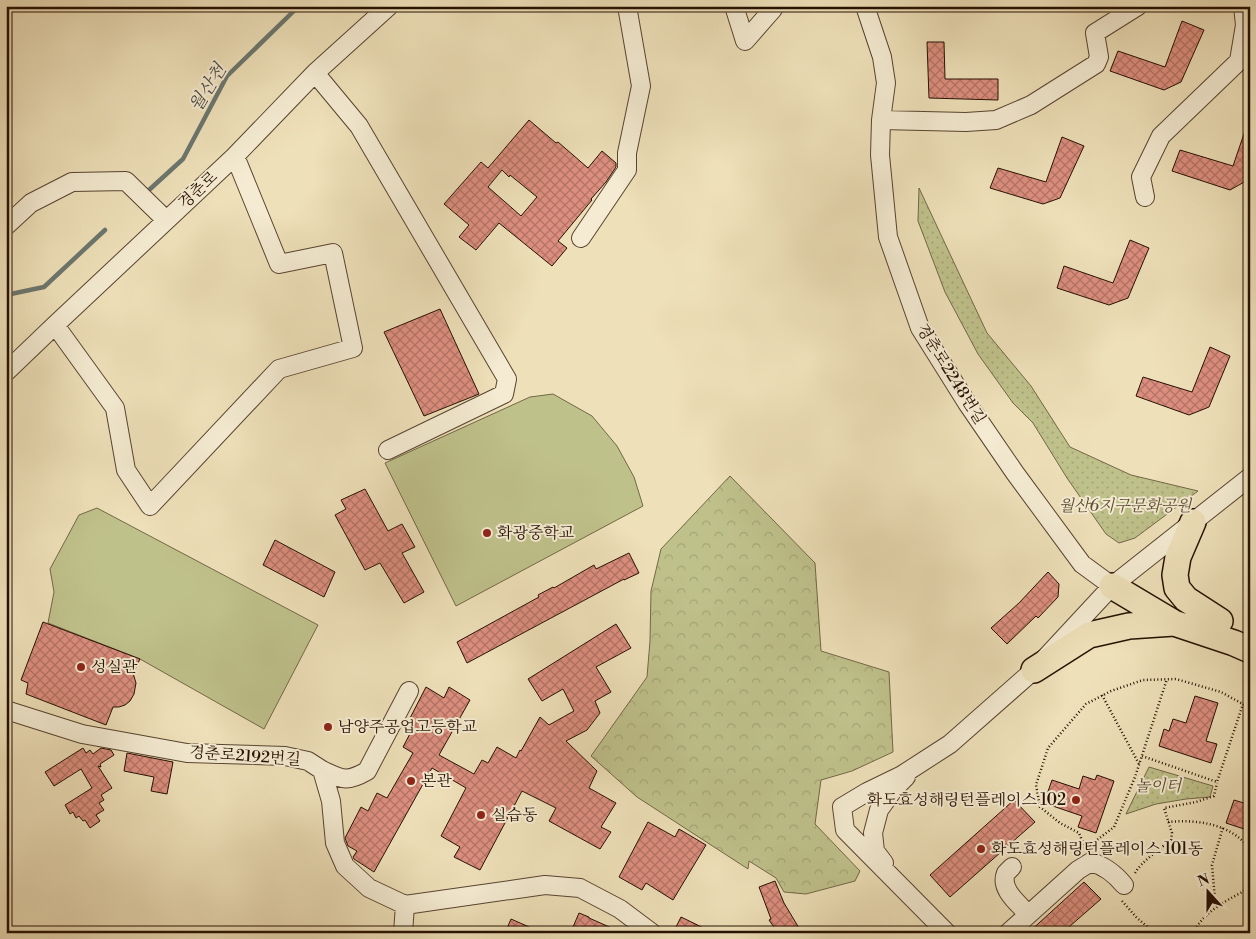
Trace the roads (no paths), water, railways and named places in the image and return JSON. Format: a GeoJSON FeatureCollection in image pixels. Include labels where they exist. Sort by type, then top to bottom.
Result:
{"type":"FeatureCollection","features":[{"type":"Feature","properties":{"kind":"highway"},"geometry":{"type":"LineString","coordinates":[[1193,522],[1178,557],[1175,575],[1177,588],[1186,599],[1220,621]]}},
{"type":"Feature","properties":{"kind":"highway"},"geometry":{"type":"LineString","coordinates":[[1112,586],[1171,608],[1220,621],[1250,633]]}},
{"type":"Feature","properties":{"kind":"highway"},"geometry":{"type":"LineString","coordinates":[[1112,586],[1174,623],[1250,650]]}},
{"type":"Feature","properties":{"kind":"highway"},"geometry":{"type":"LineString","coordinates":[[1034,670],[1089,636],[1129,626],[1174,623]]}},
{"type":"Feature","properties":{"kind":"street","name":"경춘로"},"geometry":{"type":"LineString","coordinates":[[6,372],[235,156],[316,73],[389,6]]}},
{"type":"Feature","properties":{"kind":"street"},"geometry":{"type":"LineString","coordinates":[[580,238],[627,170],[627,153],[641,86],[627,6]]}},
{"type":"Feature","properties":{"kind":"street"},"geometry":{"type":"LineString","coordinates":[[734,6],[745,41],[773,9],[773,6]]}},
{"type":"Feature","properties":{"kind":"street","name":"경춘로2248번길"},"geometry":{"type":"LineString","coordinates":[[865,6],[882,57],[886,83],[881,120],[880,156],[888,236],[920,328],[967,402],[1082,564],[1112,586]]}},
{"type":"Feature","properties":{"kind":"street"},"geometry":{"type":"LineString","coordinates":[[881,120],[966,122],[996,120],[1031,105],[1096,64],[1099,57],[1095,33],[1138,6]]}},
{"type":"Feature","properties":{"kind":"street"},"geometry":{"type":"LineString","coordinates":[[1145,197],[1141,177],[1161,136],[1244,68],[1245,25],[1243,6]]}},
{"type":"Feature","properties":{"kind":"street"},"geometry":{"type":"LineString","coordinates":[[316,73],[359,126],[507,379],[504,394],[388,450]]}},
{"type":"Feature","properties":{"kind":"street"},"geometry":{"type":"LineString","coordinates":[[55,325],[115,408],[126,470],[150,506],[279,369],[352,348],[333,253],[278,264],[235,156]]}},
{"type":"Feature","properties":{"kind":"street"},"geometry":{"type":"LineString","coordinates":[[6,226],[32,203],[72,182],[126,181],[166,220]]}},
{"type":"Feature","properties":{"kind":"street"},"geometry":{"type":"LineString","coordinates":[[947,933],[845,830],[842,806],[902,775],[950,744],[1034,670],[1112,586],[1250,477]]}},
{"type":"Feature","properties":{"kind":"street"},"geometry":{"type":"LineString","coordinates":[[322,770],[342,779],[356,778],[367,771],[409,691]]}},
{"type":"Feature","properties":{"kind":"street","name":"경춘로2192번길"},"geometry":{"type":"LineString","coordinates":[[6,710],[82,734],[187,753],[286,756],[308,761],[322,770],[331,801],[335,843],[345,866],[368,888],[405,905]]}},
{"type":"Feature","properties":{"kind":"street"},"geometry":{"type":"LineString","coordinates":[[900,885],[876,851],[873,833],[879,810],[894,789],[917,765]]}},
{"type":"Feature","properties":{"kind":"street"},"geometry":{"type":"LineString","coordinates":[[1008,933],[1078,870],[1091,862],[1102,865],[1117,876],[1130,879]]}},
{"type":"Feature","properties":{"kind":"street"},"geometry":{"type":"LineString","coordinates":[[1012,867],[1006,874],[1005,883],[1009,893],[1028,914]]}},
{"type":"Feature","properties":{"kind":"street"},"geometry":{"type":"LineString","coordinates":[[403,933],[405,905],[545,885],[580,888],[620,909],[652,933]]}},
{"type":"Feature","properties":{"kind":"waterway","name":"월산천"},"geometry":{"type":"LineString","coordinates":[[149,190],[183,159],[227,76],[299,6]]}},
{"type":"Feature","properties":{"kind":"waterway","name":"월산천"},"geometry":{"type":"LineString","coordinates":[[6,295],[44,287],[105,230]]}},
{"type":"Feature","properties":{"kind":"place","name":"화광중학교"},"geometry":{"type":"Point","coordinates":[487,533]}},
{"type":"Feature","properties":{"kind":"place","name":"성실관"},"geometry":{"type":"Point","coordinates":[81,667]}},
{"type":"Feature","properties":{"kind":"place","name":"남양주공업고등학교"},"geometry":{"type":"Point","coordinates":[328,727]}},
{"type":"Feature","properties":{"kind":"place","name":"본관"},"geometry":{"type":"Point","coordinates":[411,781]}},
{"type":"Feature","properties":{"kind":"place","name":"화도효성해링턴플레이스 102"},"geometry":{"type":"Point","coordinates":[1076,800]}},
{"type":"Feature","properties":{"kind":"place","name":"실습동"},"geometry":{"type":"Point","coordinates":[481,815]}},
{"type":"Feature","properties":{"kind":"place","name":"화도효성해링턴플레이스 101동"},"geometry":{"type":"Point","coordinates":[981,849]}},
{"type":"Feature","properties":{"kind":"park label","name":"월산6지구문화공원"},"geometry":{"type":"Point","coordinates":[1125,506]}},
{"type":"Feature","properties":{"kind":"park label","name":"놀이터"},"geometry":{"type":"Point","coordinates":[1158,786]}}]}
